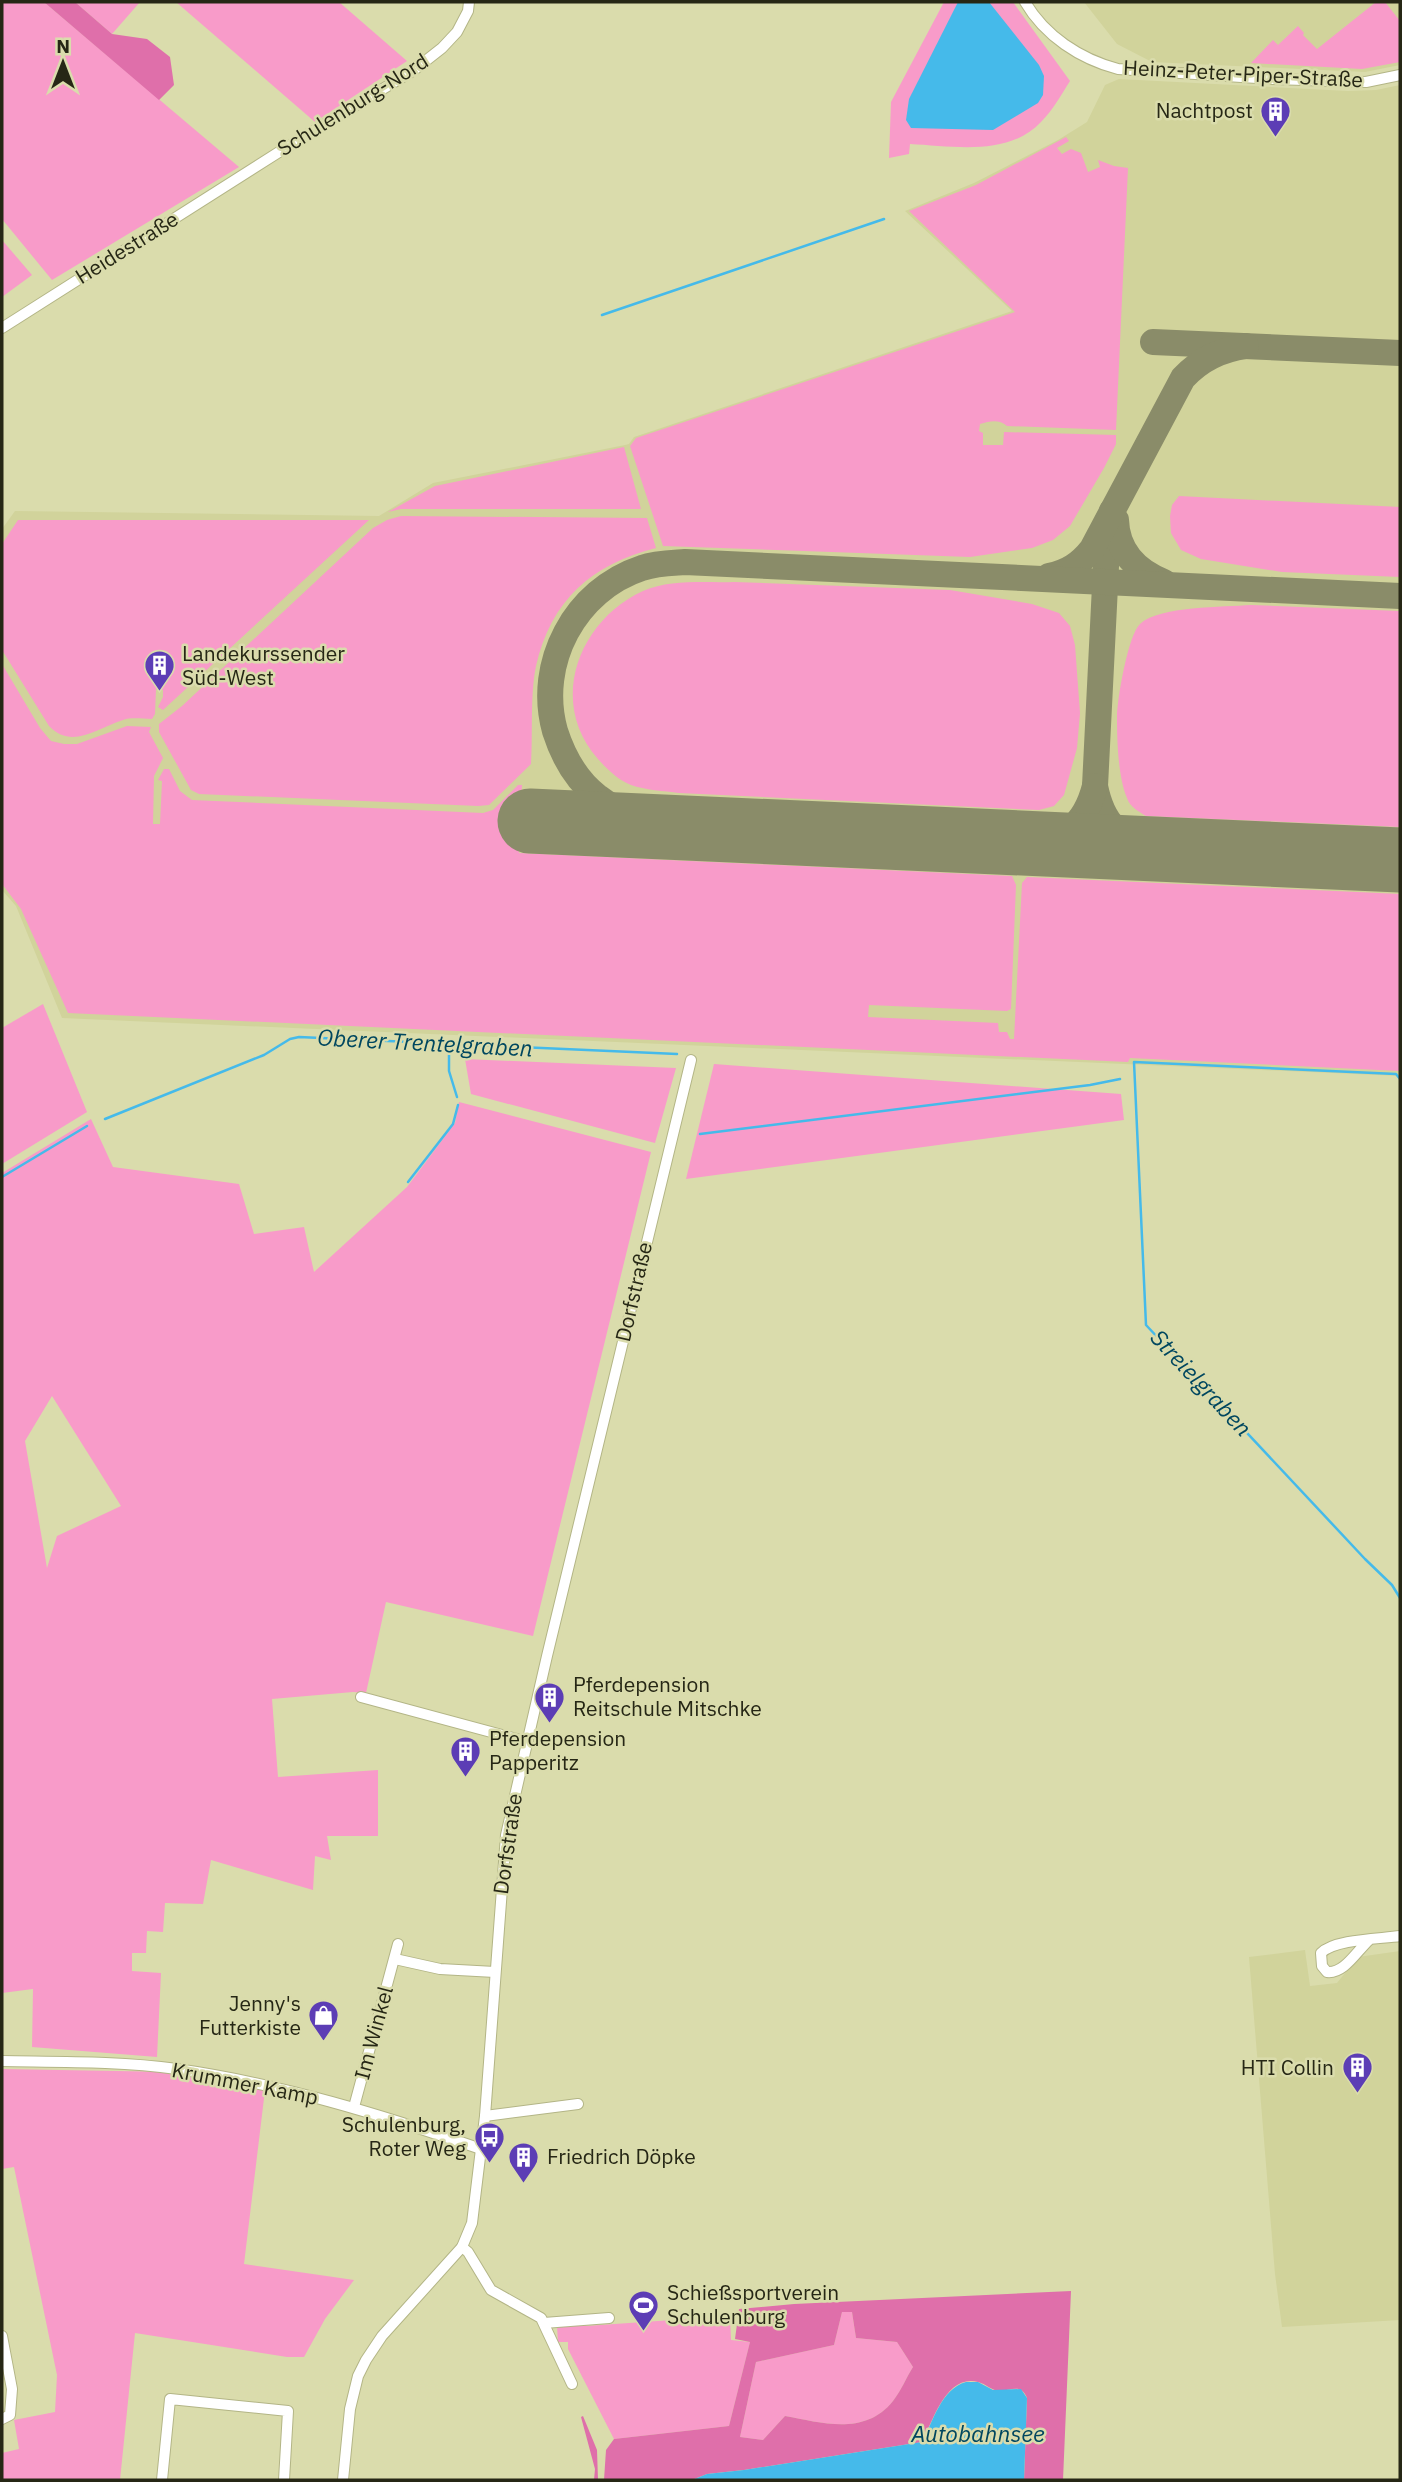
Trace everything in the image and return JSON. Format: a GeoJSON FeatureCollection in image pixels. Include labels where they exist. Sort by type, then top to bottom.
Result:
{"type":"FeatureCollection","features":[{"type":"Feature","properties":{"kind":"street","name":"Schulenburg-Nord"},"geometry":{"type":"LineString","coordinates":[[253,169],[414,69],[443,48],[457,32],[468,11],[469,2]]}},
{"type":"Feature","properties":{"kind":"street","name":"Heinz-Peter-Piper-Straße"},"geometry":{"type":"LineString","coordinates":[[1025,2],[1050,33],[1069,48],[1102,65],[1118,69],[1366,82],[1400,75]]}},
{"type":"Feature","properties":{"kind":"street","name":"Heidestraße"},"geometry":{"type":"LineString","coordinates":[[2,328],[253,169]]}},
{"type":"Feature","properties":{"kind":"street","name":"Dorfstraße"},"geometry":{"type":"LineString","coordinates":[[343,2480],[349,2409],[358,2376],[366,2360],[382,2336],[462,2247],[472,2223],[485,2116],[506,1835],[559,1602],[691,1060]]}},
{"type":"Feature","properties":{"kind":"street"},"geometry":{"type":"LineString","coordinates":[[361,1697],[528,1742]]}},
{"type":"Feature","properties":{"kind":"street"},"geometry":{"type":"LineString","coordinates":[[1369,1940],[1400,1936]]}},
{"type":"Feature","properties":{"kind":"street","name":"Im Winkel"},"geometry":{"type":"LineString","coordinates":[[354,2107],[398,1944]]}},
{"type":"Feature","properties":{"kind":"street","name":"Im Winkel"},"geometry":{"type":"LineString","coordinates":[[395,1959],[440,1969],[495,1972]]}},
{"type":"Feature","properties":{"kind":"street","name":"Krummer Kamp"},"geometry":{"type":"LineString","coordinates":[[2,2061],[101,2062],[174,2069],[260,2083],[354,2107],[481,2149]]}},
{"type":"Feature","properties":{"kind":"street"},"geometry":{"type":"LineString","coordinates":[[485,2116],[578,2104]]}},
{"type":"Feature","properties":{"kind":"street"},"geometry":{"type":"LineString","coordinates":[[462,2247],[468,2252],[491,2290],[535,2313],[544,2323],[572,2384]]}},
{"type":"Feature","properties":{"kind":"street"},"geometry":{"type":"LineString","coordinates":[[544,2323],[609,2318]]}},
{"type":"Feature","properties":{"kind":"street"},"geometry":{"type":"LineString","coordinates":[[2,2336],[12,2403],[10,2415],[2,2419]]}},
{"type":"Feature","properties":{"kind":"street"},"geometry":{"type":"LineString","coordinates":[[162,2480],[170,2399],[288,2411],[284,2480]]}},
{"type":"Feature","properties":{"kind":"shaded area"},"geometry":{"type":"Polygon","coordinates":[[[2,2],[44,2],[239,167],[52,280],[2,219],[2,2]]]}},
{"type":"Feature","properties":{"kind":"shaded area"},"geometry":{"type":"Polygon","coordinates":[[[44,2],[75,2],[112,34],[147,39],[170,57],[174,85],[159,100],[44,2]]]}},
{"type":"Feature","properties":{"kind":"shaded area"},"geometry":{"type":"Polygon","coordinates":[[[75,2],[140,2],[112,34],[75,2]]]}},
{"type":"Feature","properties":{"kind":"shaded area"},"geometry":{"type":"Polygon","coordinates":[[[176,2],[339,2],[407,61],[315,122],[176,2]]]}},
{"type":"Feature","properties":{"kind":"shaded area"},"geometry":{"type":"Polygon","coordinates":[[[944,2],[1013,2],[1070,81],[1041,122],[1028,133],[1013,140],[979,147],[910,144],[909,154],[889,158],[891,102],[944,2]]]}},
{"type":"Feature","properties":{"kind":"shaded area"},"geometry":{"type":"Polygon","coordinates":[[[1084,2],[1400,2],[1400,65],[1365,72],[1152,62],[1117,44],[1084,2]]]}},
{"type":"Feature","properties":{"kind":"shaded area"},"geometry":{"type":"Polygon","coordinates":[[[1376,2],[1385,2],[1400,21],[1400,62],[1362,69],[1251,63],[1273,40],[1278,45],[1298,26],[1317,49],[1376,2]]]}},
{"type":"Feature","properties":{"kind":"shaded area"},"geometry":{"type":"Polygon","coordinates":[[[1119,79],[1348,91],[1376,90],[1400,85],[1400,1076],[62,1018],[16,906],[2,890],[2,529],[15,511],[379,516],[433,483],[629,444],[634,437],[1012,311],[905,211],[974,183],[1058,140],[1087,122],[1105,85],[1119,79]]]}},
{"type":"Feature","properties":{"kind":"shaded area"},"geometry":{"type":"Polygon","coordinates":[[[1066,137],[1069,141],[1057,148],[1062,154],[1071,149],[1081,153],[1088,172],[1100,167],[1098,160],[1128,168],[1116,430],[1007,426],[994,421],[980,424],[979,431],[983,433],[983,445],[1003,445],[1004,432],[1116,435],[1116,444],[1104,468],[1070,526],[1053,540],[1032,548],[970,557],[663,546],[630,446],[636,438],[1015,312],[909,211],[976,185],[1066,137]]]}},
{"type":"Feature","properties":{"kind":"shaded area"},"geometry":{"type":"Polygon","coordinates":[[[2,240],[32,275],[2,297],[2,240]]]}},
{"type":"Feature","properties":{"kind":"shaded area"},"geometry":{"type":"Polygon","coordinates":[[[624,447],[641,509],[401,509],[388,512],[435,486],[624,447]]]}},
{"type":"Feature","properties":{"kind":"shaded area"},"geometry":{"type":"Polygon","coordinates":[[[1179,496],[1400,507],[1400,577],[1282,572],[1201,559],[1181,550],[1171,533],[1172,505],[1179,496]]]}},
{"type":"Feature","properties":{"kind":"shaded area"},"geometry":{"type":"Polygon","coordinates":[[[401,516],[647,518],[656,548],[612,564],[594,575],[578,588],[552,622],[534,677],[531,764],[489,805],[199,794],[191,790],[159,732],[159,724],[182,706],[373,528],[401,516]]]}},
{"type":"Feature","properties":{"kind":"shaded area"},"geometry":{"type":"Polygon","coordinates":[[[18,520],[369,520],[163,710],[158,707],[163,690],[156,689],[155,714],[152,719],[126,719],[76,737],[58,733],[49,726],[2,650],[2,544],[18,520]]]}},
{"type":"Feature","properties":{"kind":"shaded area"},"geometry":{"type":"Polygon","coordinates":[[[734,582],[950,590],[1032,604],[1059,613],[1070,626],[1075,645],[1080,713],[1077,748],[1064,795],[1054,806],[1039,810],[679,793],[642,788],[622,780],[598,759],[583,737],[575,713],[573,688],[577,664],[587,642],[602,621],[621,604],[643,591],[676,583],[734,582]]]}},
{"type":"Feature","properties":{"kind":"shaded area"},"geometry":{"type":"Polygon","coordinates":[[[1251,605],[1400,611],[1400,827],[1146,816],[1130,804],[1120,769],[1117,717],[1124,668],[1136,630],[1149,618],[1162,614],[1193,608],[1251,605]]]}},
{"type":"Feature","properties":{"kind":"shaded area"},"geometry":{"type":"Polygon","coordinates":[[[2,664],[40,728],[51,741],[77,744],[127,726],[151,727],[149,732],[163,758],[154,776],[153,824],[160,824],[162,781],[158,780],[164,769],[169,769],[180,791],[192,800],[483,813],[493,810],[518,785],[522,785],[521,798],[513,799],[511,841],[519,842],[519,853],[1012,876],[1016,885],[1011,1009],[1007,1011],[869,1005],[868,1017],[998,1023],[999,1032],[1007,1032],[1010,1039],[1014,1039],[1022,883],[1027,877],[1400,894],[1400,1071],[1130,1058],[1128,1062],[68,1013],[21,909],[2,884],[2,664]]]}},
{"type":"Feature","properties":{"kind":"shaded area"},"geometry":{"type":"Polygon","coordinates":[[[43,1004],[87,1112],[2,1164],[2,1028],[43,1004]]]}},
{"type":"Feature","properties":{"kind":"shaded area"},"geometry":{"type":"Polygon","coordinates":[[[465,1059],[676,1068],[655,1143],[471,1094],[465,1059]]]}},
{"type":"Feature","properties":{"kind":"shaded area"},"geometry":{"type":"Polygon","coordinates":[[[714,1064],[1121,1094],[1124,1120],[686,1179],[714,1064]]]}},
{"type":"Feature","properties":{"kind":"shaded area"},"geometry":{"type":"Polygon","coordinates":[[[459,1102],[651,1152],[533,1636],[386,1602],[366,1693],[272,1699],[278,1777],[378,1770],[378,1836],[327,1836],[331,1860],[315,1856],[313,1890],[211,1860],[203,1904],[165,1903],[163,1932],[147,1931],[146,1953],[132,1953],[132,1971],[161,1973],[157,2057],[32,2047],[33,1989],[2,1993],[2,1173],[91,1119],[113,1167],[239,1184],[254,1234],[304,1227],[314,1272],[407,1187],[455,1123],[459,1102]],[[52,1396],[25,1441],[47,1568],[57,1536],[121,1506],[52,1396]]]}},
{"type":"Feature","properties":{"kind":"shaded area"},"geometry":{"type":"Polygon","coordinates":[[[1305,1950],[1310,1986],[1337,1983],[1358,1957],[1400,1951],[1400,2320],[1282,2327],[1275,2274],[1249,1957],[1305,1950]]]}},
{"type":"Feature","properties":{"kind":"shaded area"},"geometry":{"type":"Polygon","coordinates":[[[2,2069],[173,2072],[265,2090],[244,2264],[354,2280],[325,2319],[304,2357],[287,2357],[135,2333],[120,2480],[2,2480],[2,2453],[19,2449],[14,2420],[55,2412],[57,2375],[14,2167],[2,2169],[2,2069]]]}},
{"type":"Feature","properties":{"kind":"shaded area"},"geometry":{"type":"Polygon","coordinates":[[[1071,2291],[1063,2480],[1024,2480],[1025,2393],[1019,2389],[999,2391],[978,2382],[967,2381],[957,2385],[942,2401],[922,2442],[707,2474],[692,2480],[604,2480],[606,2450],[614,2439],[729,2426],[750,2342],[735,2339],[739,2309],[1071,2291]],[[842,2312],[834,2345],[756,2362],[740,2437],[763,2440],[785,2416],[828,2424],[857,2423],[882,2412],[893,2401],[913,2367],[897,2342],[856,2338],[852,2312],[842,2312]]]}},
{"type":"Feature","properties":{"kind":"shaded area"},"geometry":{"type":"Polygon","coordinates":[[[842,2312],[852,2312],[856,2338],[897,2342],[913,2367],[893,2401],[882,2412],[857,2423],[828,2424],[785,2416],[763,2440],[740,2437],[756,2362],[834,2345],[842,2312]]]}},
{"type":"Feature","properties":{"kind":"shaded area"},"geometry":{"type":"Polygon","coordinates":[[[730,2316],[731,2340],[750,2342],[729,2426],[614,2439],[568,2349],[568,2342],[558,2342],[557,2326],[730,2316]]]}},
{"type":"Feature","properties":{"kind":"shaded area"},"geometry":{"type":"Polygon","coordinates":[[[583,2416],[597,2450],[598,2480],[594,2480],[595,2469],[581,2417],[583,2416]]]}},
{"type":"Feature","properties":{"kind":"water"},"geometry":{"type":"Polygon","coordinates":[[[958,2],[989,2],[1039,65],[1044,76],[1043,95],[1038,103],[993,130],[911,128],[906,120],[909,99],[958,2]]]}},
{"type":"Feature","properties":{"kind":"water","name":"Autobahnsee"},"geometry":{"type":"Polygon","coordinates":[[[966,2382],[978,2382],[993,2390],[1021,2389],[1027,2398],[1024,2480],[692,2480],[707,2474],[922,2442],[944,2399],[957,2386],[966,2382]]]}},
{"type":"Feature","properties":{"kind":"waterway"},"geometry":{"type":"LineString","coordinates":[[602,315],[884,219]]}},
{"type":"Feature","properties":{"kind":"waterway","name":"Oberer Trentelgraben"},"geometry":{"type":"LineString","coordinates":[[105,1119],[264,1055],[290,1039],[299,1037],[677,1054]]}},
{"type":"Feature","properties":{"kind":"waterway"},"geometry":{"type":"LineString","coordinates":[[449,1043],[449,1071],[457,1097]]}},
{"type":"Feature","properties":{"kind":"waterway","name":"Streielgraben"},"geometry":{"type":"LineString","coordinates":[[1400,1079],[1396,1074],[1134,1062],[1146,1325],[1392,1585],[1400,1598]]}},
{"type":"Feature","properties":{"kind":"waterway"},"geometry":{"type":"LineString","coordinates":[[700,1134],[1120,1079]]}},
{"type":"Feature","properties":{"kind":"waterway"},"geometry":{"type":"LineString","coordinates":[[408,1182],[453,1124],[458,1105]]}},
{"type":"Feature","properties":{"kind":"waterway","name":"Oberer Trentelgraben"},"geometry":{"type":"LineString","coordinates":[[2,1177],[87,1126]]}},
{"type":"Feature","properties":{"kind":"taxiway"},"geometry":{"type":"LineString","coordinates":[[1153,342],[1400,353]]}},
{"type":"Feature","properties":{"kind":"taxiway"},"geometry":{"type":"LineString","coordinates":[[1049,576],[1073,567],[1092,549],[1183,378],[1212,356],[1246,346]]}},
{"type":"Feature","properties":{"kind":"taxiway"},"geometry":{"type":"LineString","coordinates":[[1112,511],[1107,546],[1095,786],[1103,811],[1115,829],[1133,841],[1158,849]]}},
{"type":"Feature","properties":{"kind":"taxiway"},"geometry":{"type":"LineString","coordinates":[[1116,520],[1120,541],[1130,558],[1145,572],[1164,582]]}},
{"type":"Feature","properties":{"kind":"taxiway"},"geometry":{"type":"LineString","coordinates":[[683,828],[628,814],[590,791],[577,776],[555,731],[551,680],[566,632],[580,611],[597,593],[642,568],[685,562],[1400,596]]}},
{"type":"Feature","properties":{"kind":"taxiway"},"geometry":{"type":"LineString","coordinates":[[1021,843],[1048,839],[1069,830],[1085,813],[1095,786]]}},
{"type":"Feature","properties":{"kind":"runway"},"geometry":{"type":"LineString","coordinates":[[530,821],[1400,860]]}},
{"type":"Feature","properties":{"kind":"place","name":"Nachtpost"},"geometry":{"type":"Point","coordinates":[1276,138]}},
{"type":"Feature","properties":{"kind":"place","name":"Landekurssender Süd-West"},"geometry":{"type":"Point","coordinates":[159,693]}},
{"type":"Feature","properties":{"kind":"place","name":"Pferdepension Reitschule Mitschke"},"geometry":{"type":"Point","coordinates":[550,1724]}},
{"type":"Feature","properties":{"kind":"place","name":"Pferdepension Papperitz"},"geometry":{"type":"Point","coordinates":[466,1778]}},
{"type":"Feature","properties":{"kind":"place","name":"Jenny's Futterkiste"},"geometry":{"type":"Point","coordinates":[324,2043]}},
{"type":"Feature","properties":{"kind":"place","name":"HTI Collin"},"geometry":{"type":"Point","coordinates":[1357,2095]}},
{"type":"Feature","properties":{"kind":"place","name":"Schulenburg, Roter Weg"},"geometry":{"type":"Point","coordinates":[489,2164]}},
{"type":"Feature","properties":{"kind":"place","name":"Friedrich Döpke"},"geometry":{"type":"Point","coordinates":[524,2184]}},
{"type":"Feature","properties":{"kind":"place","name":"Schießsportverein Schulenburg"},"geometry":{"type":"Point","coordinates":[644,2332]}}]}
